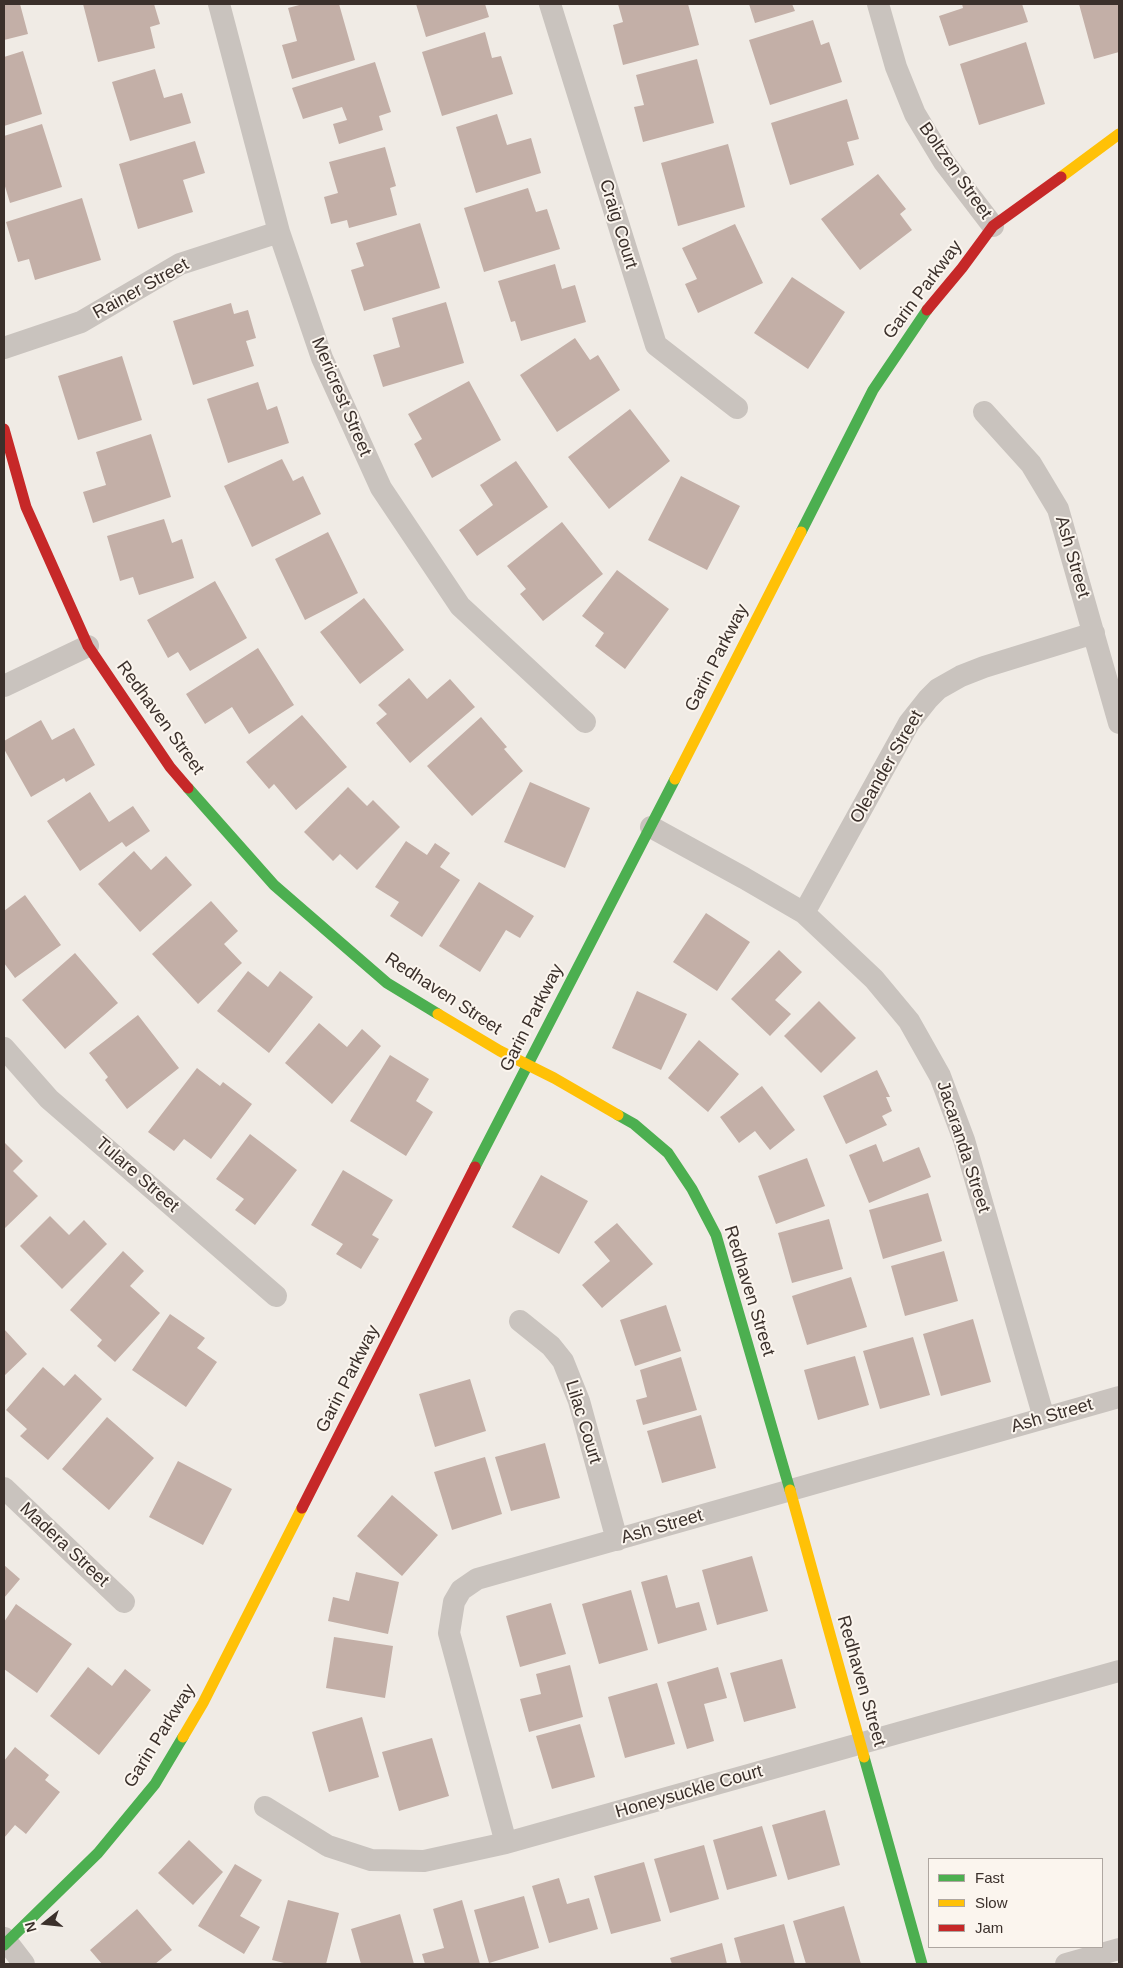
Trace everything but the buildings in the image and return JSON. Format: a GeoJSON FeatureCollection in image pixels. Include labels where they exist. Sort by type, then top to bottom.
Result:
{"type":"FeatureCollection","features":[{"type":"Feature","properties":{"kind":"street","name":"Mericrest Street"},"geometry":{"type":"LineString","coordinates":[[220,4],[279,232],[322,358],[381,488],[460,606],[585,722]]}},
{"type":"Feature","properties":{"kind":"street","name":"Craig Court"},"geometry":{"type":"LineString","coordinates":[[550,4],[656,345],[737,408]]}},
{"type":"Feature","properties":{"kind":"street","name":"Boltzen Street"},"geometry":{"type":"LineString","coordinates":[[878,4],[896,67],[915,114],[944,162],[993,226]]}},
{"type":"Feature","properties":{"kind":"street","name":"Garin Parkway"},"geometry":{"type":"LineString","coordinates":[[5,1942],[98,1853],[150,1790],[198,1711],[873,390],[919,319],[962,268],[993,226],[1119,134]]}},
{"type":"Feature","properties":{"kind":"street","name":"Rainer Street"},"geometry":{"type":"LineString","coordinates":[[4,348],[81,322],[180,264],[279,232]]}},
{"type":"Feature","properties":{"kind":"street","name":"Ash Street"},"geometry":{"type":"LineString","coordinates":[[984,412],[1031,464],[1058,509],[1119,723]]}},
{"type":"Feature","properties":{"kind":"street","name":"Redhaven Street"},"geometry":{"type":"LineString","coordinates":[[4,429],[26,507],[88,646],[170,767],[274,885],[387,983],[500,1051],[554,1078],[634,1124],[668,1153],[692,1189],[716,1235],[790,1490],[922,1964]]}},
{"type":"Feature","properties":{"kind":"street","name":"Oleander Street"},"geometry":{"type":"LineString","coordinates":[[804,913],[909,723],[938,689],[961,676],[984,667],[1094,633]]}},
{"type":"Feature","properties":{"kind":"street"},"geometry":{"type":"LineString","coordinates":[[4,686],[88,646]]}},
{"type":"Feature","properties":{"kind":"street","name":"Jacaranda Street"},"geometry":{"type":"LineString","coordinates":[[651,827],[804,913],[880,986],[909,1021],[940,1076],[964,1140],[1044,1418]]}},
{"type":"Feature","properties":{"kind":"street","name":"Tulare Street"},"geometry":{"type":"LineString","coordinates":[[4,1048],[49,1099],[276,1296]]}},
{"type":"Feature","properties":{"kind":"street","name":"Lilac Court"},"geometry":{"type":"LineString","coordinates":[[520,1322],[552,1346],[563,1361],[579,1401],[617,1540]]}},
{"type":"Feature","properties":{"kind":"street","name":"Ash Street"},"geometry":{"type":"LineString","coordinates":[[506,1843],[449,1633],[454,1602],[461,1590],[477,1579],[1119,1397]]}},
{"type":"Feature","properties":{"kind":"street","name":"Madera Street"},"geometry":{"type":"LineString","coordinates":[[4,1488],[124,1602]]}},
{"type":"Feature","properties":{"kind":"street","name":"Honeysuckle Court"},"geometry":{"type":"LineString","coordinates":[[265,1807],[328,1846],[371,1860],[424,1861],[506,1843],[1119,1671]]}},
{"type":"Feature","properties":{"kind":"street"},"geometry":{"type":"LineString","coordinates":[[5,1942],[24,1964]]}},
{"type":"Feature","properties":{"kind":"street"},"geometry":{"type":"LineString","coordinates":[[1066,1964],[1119,1949]]}},
{"type":"Feature","properties":{"kind":"traffic: fast"},"geometry":{"type":"LineString","coordinates":[[801,532],[873,390],[927,310]]}},
{"type":"Feature","properties":{"kind":"traffic: fast"},"geometry":{"type":"LineString","coordinates":[[475,1167],[675,779]]}},
{"type":"Feature","properties":{"kind":"traffic: fast"},"geometry":{"type":"LineString","coordinates":[[188,788],[274,885],[387,983],[438,1014]]}},
{"type":"Feature","properties":{"kind":"traffic: fast"},"geometry":{"type":"LineString","coordinates":[[618,1115],[634,1124],[668,1153],[692,1189],[716,1235],[790,1490]]}},
{"type":"Feature","properties":{"kind":"traffic: fast"},"geometry":{"type":"LineString","coordinates":[[4,1945],[98,1853],[155,1784],[183,1737]]}},
{"type":"Feature","properties":{"kind":"traffic: fast"},"geometry":{"type":"LineString","coordinates":[[864,1757],[922,1964]]}},
{"type":"Feature","properties":{"kind":"traffic: slow"},"geometry":{"type":"LineString","coordinates":[[1061,177],[1119,134]]}},
{"type":"Feature","properties":{"kind":"traffic: slow"},"geometry":{"type":"LineString","coordinates":[[675,779],[801,532]]}},
{"type":"Feature","properties":{"kind":"traffic: slow"},"geometry":{"type":"LineString","coordinates":[[438,1014],[500,1051],[554,1078],[618,1115]]}},
{"type":"Feature","properties":{"kind":"traffic: slow"},"geometry":{"type":"LineString","coordinates":[[790,1490],[864,1757]]}},
{"type":"Feature","properties":{"kind":"traffic: slow"},"geometry":{"type":"LineString","coordinates":[[183,1737],[203,1703],[302,1508]]}},
{"type":"Feature","properties":{"kind":"traffic: jam"},"geometry":{"type":"LineString","coordinates":[[927,310],[962,268],[993,226],[1061,177]]}},
{"type":"Feature","properties":{"kind":"traffic: jam"},"geometry":{"type":"LineString","coordinates":[[4,429],[26,507],[88,646],[170,767],[188,788]]}},
{"type":"Feature","properties":{"kind":"traffic: jam"},"geometry":{"type":"LineString","coordinates":[[302,1508],[475,1167]]}}]}
